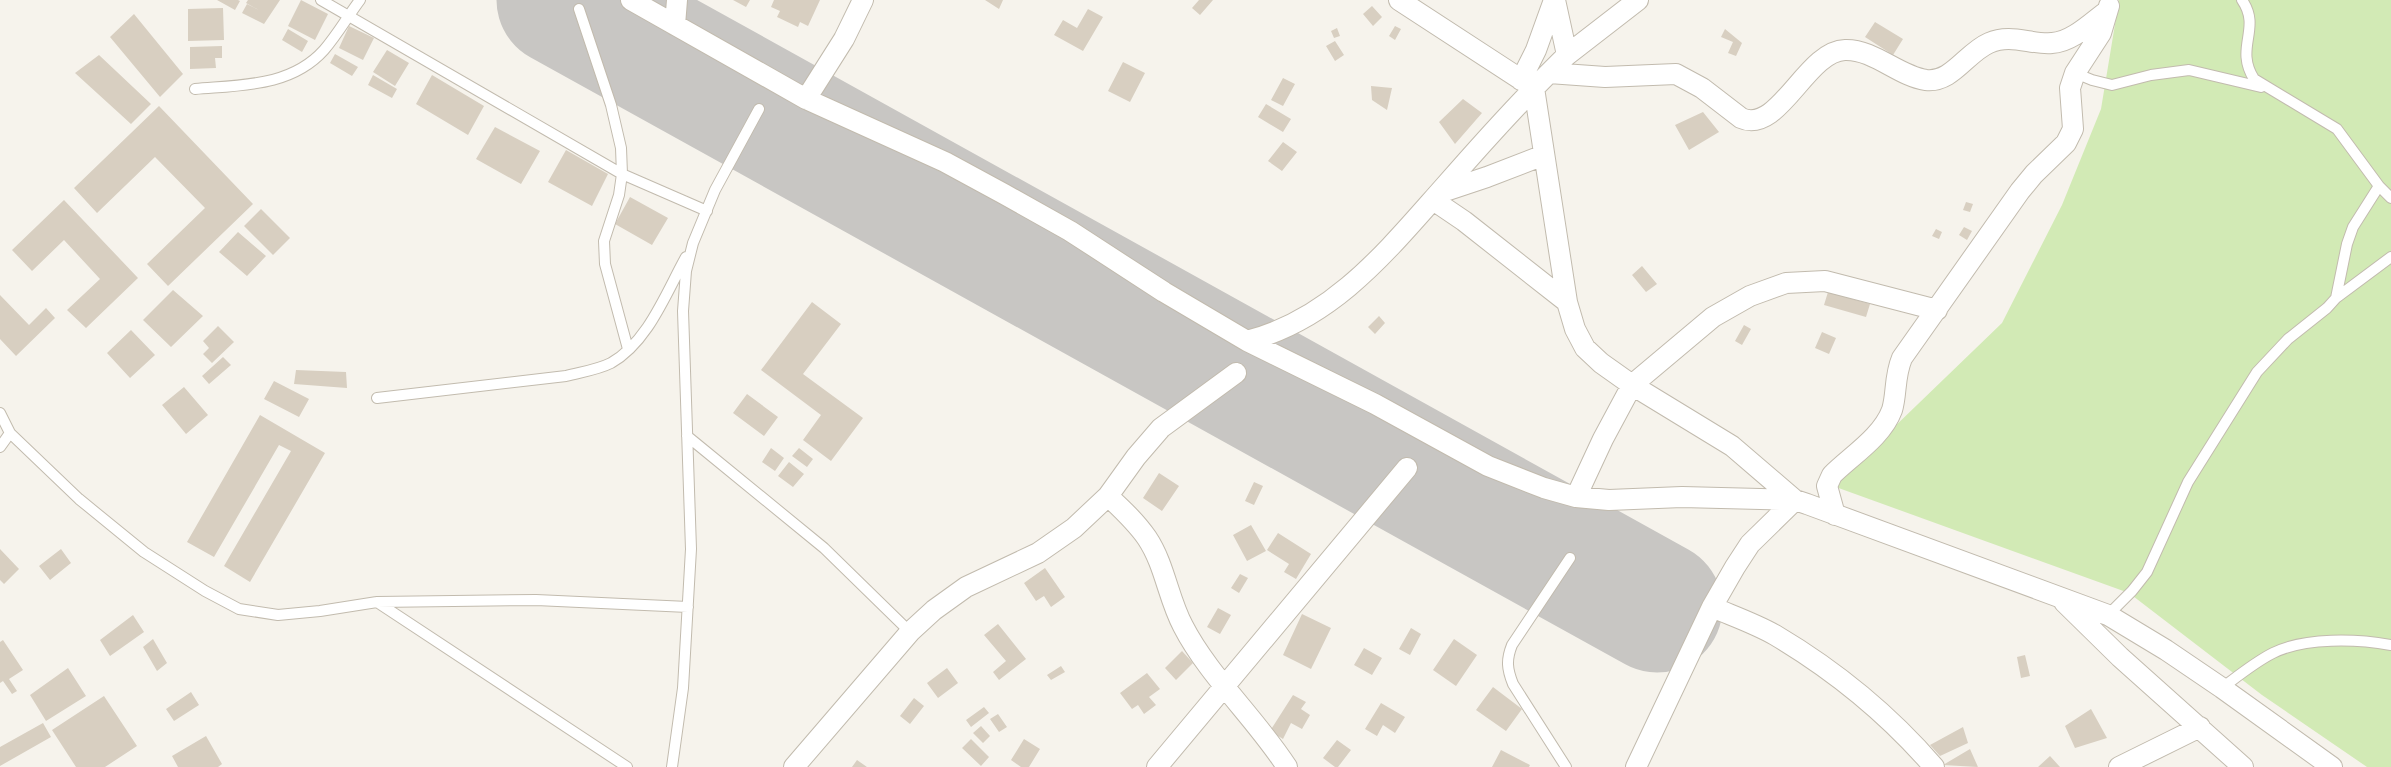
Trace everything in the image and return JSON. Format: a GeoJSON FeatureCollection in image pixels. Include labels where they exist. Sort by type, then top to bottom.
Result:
{"type":"FeatureCollection","features":[{"type":"Feature","properties":{"kind":"street"},"geometry":{"type":"LineString","coordinates":[[631,0],[806,99],[945,162],[1004,194],[1070,231],[1164,292],[1246,341],[1375,404],[1488,466],[1544,488],[1576,497],[1609,500],[1682,497],[1801,502]]}},
{"type":"Feature","properties":{"kind":"street"},"geometry":{"type":"LineString","coordinates":[[675,25],[677,0]]}},
{"type":"Feature","properties":{"kind":"street"},"geometry":{"type":"LineString","coordinates":[[806,99],[844,39],[863,0]]}},
{"type":"Feature","properties":{"kind":"street"},"geometry":{"type":"LineString","coordinates":[[1399,0],[1527,84],[1544,155],[1567,302],[1575,328],[1585,348],[1601,363],[1632,385],[1732,446],[1801,502],[2108,615],[2166,650],[2332,767]]}},
{"type":"Feature","properties":{"kind":"street"},"geometry":{"type":"LineString","coordinates":[[1246,341],[1268,335],[1292,325],[1369,271],[1436,196],[1527,84],[1536,50],[1554,0]]}},
{"type":"Feature","properties":{"kind":"street"},"geometry":{"type":"LineString","coordinates":[[1554,0],[1567,55]]}},
{"type":"Feature","properties":{"kind":"street"},"geometry":{"type":"LineString","coordinates":[[1527,84],[1549,73],[1567,55],[1638,0]]}},
{"type":"Feature","properties":{"kind":"street"},"geometry":{"type":"LineString","coordinates":[[1549,73],[1605,77],[1676,74],[1702,88],[1741,118],[1748,121],[1756,121],[1767,115],[1795,89],[1816,63],[1832,52],[1846,50],[1862,53],[1924,79],[1935,80],[1947,77],[1972,52],[1991,42],[2014,38],[2054,44],[2082,29],[2109,5]]}},
{"type":"Feature","properties":{"kind":"street"},"geometry":{"type":"LineString","coordinates":[[1640,763],[1712,607],[1750,544],[1801,502],[1827,486],[1832,476],[1886,422],[1892,409],[1896,372],[1902,358],[2029,179],[2066,143],[2073,129],[2070,88],[2075,73],[2099,38],[2109,5]]}},
{"type":"Feature","properties":{"kind":"street"},"geometry":{"type":"LineString","coordinates":[[1436,196],[1544,155]]}},
{"type":"Feature","properties":{"kind":"street"},"geometry":{"type":"LineString","coordinates":[[1436,196],[1464,221],[1567,302]]}},
{"type":"Feature","properties":{"kind":"street"},"geometry":{"type":"LineString","coordinates":[[1576,497],[1603,439],[1632,385],[1713,317],[1750,296],[1786,283],[1825,281],[1937,310]]}},
{"type":"Feature","properties":{"kind":"street"},"geometry":{"type":"LineString","coordinates":[[794,767],[910,632],[934,610],[966,587],[1038,553],[1074,528],[1108,496],[1136,457],[1161,428],[1236,373]]}},
{"type":"Feature","properties":{"kind":"street"},"geometry":{"type":"LineString","coordinates":[[1157,767],[1224,684],[1306,590],[1356,526],[1407,468]]}},
{"type":"Feature","properties":{"kind":"street"},"geometry":{"type":"LineString","coordinates":[[1827,486],[1835,515]]}},
{"type":"Feature","properties":{"kind":"street"},"geometry":{"type":"LineString","coordinates":[[1108,496],[1131,518],[1147,538],[1159,562],[1183,626],[1287,767]]}},
{"type":"Feature","properties":{"kind":"street"},"geometry":{"type":"LineString","coordinates":[[2060,598],[2120,657],[2243,767]]}},
{"type":"Feature","properties":{"kind":"street"},"geometry":{"type":"LineString","coordinates":[[1712,607],[1774,634],[1818,663],[1911,740],[1934,767]]}},
{"type":"Feature","properties":{"kind":"street"},"geometry":{"type":"LineString","coordinates":[[2119,767],[2200,727]]}},
{"type":"Feature","properties":{"kind":"lane"},"geometry":{"type":"LineString","coordinates":[[321,0],[622,174],[707,211]]}},
{"type":"Feature","properties":{"kind":"lane"},"geometry":{"type":"LineString","coordinates":[[195,89],[256,84],[285,78],[307,67],[319,55],[360,0]]}},
{"type":"Feature","properties":{"kind":"lane"},"geometry":{"type":"LineString","coordinates":[[2242,0],[2250,14],[2245,54],[2246,67],[2254,79],[2266,88],[2304,108],[2337,129],[2379,186],[2391,198]]}},
{"type":"Feature","properties":{"kind":"lane"},"geometry":{"type":"LineString","coordinates":[[580,9],[610,105],[621,148],[622,174],[619,195],[604,241],[605,264],[628,349]]}},
{"type":"Feature","properties":{"kind":"lane"},"geometry":{"type":"LineString","coordinates":[[2075,73],[2100,83],[2112,85],[2151,75],[2189,70],[2266,88]]}},
{"type":"Feature","properties":{"kind":"lane"},"geometry":{"type":"LineString","coordinates":[[672,767],[683,688],[691,549],[682,311],[686,271],[694,243],[715,190],[759,109]]}},
{"type":"Feature","properties":{"kind":"lane"},"geometry":{"type":"LineString","coordinates":[[2336,298],[2347,244],[2353,227],[2379,186]]}},
{"type":"Feature","properties":{"kind":"lane"},"geometry":{"type":"LineString","coordinates":[[377,398],[566,376],[593,370],[611,362],[628,349],[646,330],[694,243]]}},
{"type":"Feature","properties":{"kind":"lane"},"geometry":{"type":"LineString","coordinates":[[2108,615],[2132,591],[2147,572],[2188,482],[2257,372],[2288,339],[2327,308],[2336,298],[2391,257]]}},
{"type":"Feature","properties":{"kind":"lane"},"geometry":{"type":"LineString","coordinates":[[0,413],[10,433],[79,499],[144,552],[205,591],[239,608],[278,615],[378,602],[536,600],[688,607]]}},
{"type":"Feature","properties":{"kind":"lane"},"geometry":{"type":"LineString","coordinates":[[0,447],[10,433]]}},
{"type":"Feature","properties":{"kind":"lane"},"geometry":{"type":"LineString","coordinates":[[687,436],[824,548],[910,632]]}},
{"type":"Feature","properties":{"kind":"lane"},"geometry":{"type":"LineString","coordinates":[[1566,767],[1513,684],[1507,670],[1507,657],[1512,645],[1570,558]]}},
{"type":"Feature","properties":{"kind":"lane"},"geometry":{"type":"LineString","coordinates":[[378,602],[627,767]]}},
{"type":"Feature","properties":{"kind":"lane"},"geometry":{"type":"LineString","coordinates":[[2222,688],[2272,654],[2291,646],[2343,641],[2391,645]]}},
{"type":"Feature","properties":{"kind":"green space"},"geometry":{"type":"Polygon","coordinates":[[[2119,0],[2391,0],[2391,767],[2367,767],[2262,695],[2129,593],[1833,486],[2002,323],[2062,205],[2101,109],[2119,0]]]}},
{"type":"Feature","properties":{"kind":"building"},"geometry":{"type":"Polygon","coordinates":[[[217,0],[238,0],[240,1],[235,10],[217,0]]]}},
{"type":"Feature","properties":{"kind":"building"},"geometry":{"type":"Polygon","coordinates":[[[248,0],[280,0],[264,24],[242,13],[247,4],[259,10],[246,3],[248,0]]]}},
{"type":"Feature","properties":{"kind":"building"},"geometry":{"type":"Polygon","coordinates":[[[301,0],[328,14],[315,40],[288,26],[301,0]]]}},
{"type":"Feature","properties":{"kind":"building"},"geometry":{"type":"Polygon","coordinates":[[[733,0],[750,0],[746,7],[733,0]]]}},
{"type":"Feature","properties":{"kind":"building"},"geometry":{"type":"Polygon","coordinates":[[[774,0],[820,0],[808,26],[800,22],[798,27],[777,17],[780,11],[771,7],[774,0]]]}},
{"type":"Feature","properties":{"kind":"building"},"geometry":{"type":"Polygon","coordinates":[[[985,0],[1003,0],[999,9],[985,0]]]}},
{"type":"Feature","properties":{"kind":"building"},"geometry":{"type":"Polygon","coordinates":[[[1199,0],[1213,0],[1200,15],[1192,8],[1199,0]]]}},
{"type":"Feature","properties":{"kind":"building"},"geometry":{"type":"Polygon","coordinates":[[[1372,6],[1382,17],[1373,26],[1363,14],[1372,6]]]}},
{"type":"Feature","properties":{"kind":"building"},"geometry":{"type":"Polygon","coordinates":[[[223,8],[224,40],[188,41],[188,9],[223,8]]]}},
{"type":"Feature","properties":{"kind":"building"},"geometry":{"type":"Polygon","coordinates":[[[1088,9],[1103,17],[1083,51],[1054,35],[1063,20],[1077,28],[1088,9]]]}},
{"type":"Feature","properties":{"kind":"building"},"geometry":{"type":"Polygon","coordinates":[[[134,14],[183,74],[160,97],[110,37],[134,14]]]}},
{"type":"Feature","properties":{"kind":"building"},"geometry":{"type":"Polygon","coordinates":[[[1875,22],[1903,39],[1893,55],[1865,37],[1875,22]]]}},
{"type":"Feature","properties":{"kind":"building"},"geometry":{"type":"Polygon","coordinates":[[[349,26],[374,38],[363,60],[339,48],[349,26]]]}},
{"type":"Feature","properties":{"kind":"building"},"geometry":{"type":"Polygon","coordinates":[[[1395,26],[1401,29],[1395,40],[1389,36],[1395,26]]]}},
{"type":"Feature","properties":{"kind":"building"},"geometry":{"type":"Polygon","coordinates":[[[1337,28],[1340,36],[1334,38],[1331,31],[1337,28]]]}},
{"type":"Feature","properties":{"kind":"building"},"geometry":{"type":"Polygon","coordinates":[[[288,29],[308,41],[302,52],[282,40],[288,29]]]}},
{"type":"Feature","properties":{"kind":"building"},"geometry":{"type":"Polygon","coordinates":[[[1725,29],[1742,43],[1736,56],[1728,53],[1733,42],[1721,37],[1725,29]]]}},
{"type":"Feature","properties":{"kind":"building"},"geometry":{"type":"Polygon","coordinates":[[[1335,41],[1344,55],[1335,61],[1326,46],[1335,41]]]}},
{"type":"Feature","properties":{"kind":"building"},"geometry":{"type":"Polygon","coordinates":[[[222,46],[222,58],[215,58],[216,68],[190,69],[190,47],[222,46]]]}},
{"type":"Feature","properties":{"kind":"building"},"geometry":{"type":"Polygon","coordinates":[[[387,50],[409,63],[395,86],[373,72],[387,50]]]}},
{"type":"Feature","properties":{"kind":"building"},"geometry":{"type":"Polygon","coordinates":[[[335,54],[358,67],[352,76],[330,63],[335,54]]]}},
{"type":"Feature","properties":{"kind":"building"},"geometry":{"type":"Polygon","coordinates":[[[99,55],[151,104],[131,124],[75,73],[99,55]]]}},
{"type":"Feature","properties":{"kind":"building"},"geometry":{"type":"Polygon","coordinates":[[[1123,62],[1145,73],[1130,102],[1108,91],[1123,62]]]}},
{"type":"Feature","properties":{"kind":"building"},"geometry":{"type":"Polygon","coordinates":[[[373,75],[397,89],[392,98],[368,85],[373,75]]]}},
{"type":"Feature","properties":{"kind":"building"},"geometry":{"type":"Polygon","coordinates":[[[432,75],[484,106],[468,135],[416,104],[432,75]]]}},
{"type":"Feature","properties":{"kind":"building"},"geometry":{"type":"Polygon","coordinates":[[[1283,78],[1295,84],[1283,106],[1271,100],[1283,78]]]}},
{"type":"Feature","properties":{"kind":"building"},"geometry":{"type":"Polygon","coordinates":[[[1371,86],[1392,88],[1387,110],[1372,100],[1371,86]]]}},
{"type":"Feature","properties":{"kind":"building"},"geometry":{"type":"Polygon","coordinates":[[[1463,99],[1482,113],[1455,144],[1439,122],[1463,99]]]}},
{"type":"Feature","properties":{"kind":"building"},"geometry":{"type":"Polygon","coordinates":[[[1266,104],[1291,119],[1283,132],[1258,117],[1266,104]]]}},
{"type":"Feature","properties":{"kind":"building"},"geometry":{"type":"Polygon","coordinates":[[[159,106],[253,204],[168,286],[147,264],[205,208],[155,157],[97,213],[74,188],[159,106]]]}},
{"type":"Feature","properties":{"kind":"building"},"geometry":{"type":"Polygon","coordinates":[[[1703,112],[1719,132],[1689,150],[1675,125],[1703,112]]]}},
{"type":"Feature","properties":{"kind":"building"},"geometry":{"type":"Polygon","coordinates":[[[495,127],[540,151],[521,184],[476,159],[495,127]]]}},
{"type":"Feature","properties":{"kind":"building"},"geometry":{"type":"Polygon","coordinates":[[[1283,142],[1297,152],[1282,171],[1268,161],[1283,142]]]}},
{"type":"Feature","properties":{"kind":"building"},"geometry":{"type":"Polygon","coordinates":[[[566,150],[608,174],[592,206],[548,182],[566,150]]]}},
{"type":"Feature","properties":{"kind":"building"},"geometry":{"type":"Polygon","coordinates":[[[630,197],[668,218],[652,245],[615,224],[630,197]]]}},
{"type":"Feature","properties":{"kind":"building"},"geometry":{"type":"Polygon","coordinates":[[[64,200],[138,278],[86,328],[67,310],[100,279],[64,240],[32,271],[12,250],[64,200]]]}},
{"type":"Feature","properties":{"kind":"building"},"geometry":{"type":"Polygon","coordinates":[[[1966,202],[1973,204],[1970,212],[1963,210],[1966,202]]]}},
{"type":"Feature","properties":{"kind":"building"},"geometry":{"type":"Polygon","coordinates":[[[261,209],[290,238],[273,255],[244,226],[261,209]]]}},
{"type":"Feature","properties":{"kind":"building"},"geometry":{"type":"Polygon","coordinates":[[[1964,227],[1972,231],[1967,240],[1959,235],[1964,227]]]}},
{"type":"Feature","properties":{"kind":"building"},"geometry":{"type":"Polygon","coordinates":[[[1936,229],[1942,232],[1939,239],[1932,236],[1936,229]]]}},
{"type":"Feature","properties":{"kind":"building"},"geometry":{"type":"Polygon","coordinates":[[[238,232],[266,256],[247,276],[219,252],[238,232]]]}},
{"type":"Feature","properties":{"kind":"building"},"geometry":{"type":"Polygon","coordinates":[[[1642,266],[1657,284],[1646,292],[1632,275],[1642,266]]]}},
{"type":"Feature","properties":{"kind":"building"},"geometry":{"type":"Polygon","coordinates":[[[173,290],[203,316],[171,347],[143,320],[173,290]]]}},
{"type":"Feature","properties":{"kind":"building"},"geometry":{"type":"Polygon","coordinates":[[[1828,292],[1870,304],[1866,317],[1824,305],[1828,292]]]}},
{"type":"Feature","properties":{"kind":"building"},"geometry":{"type":"Polygon","coordinates":[[[0,295],[29,325],[46,308],[55,318],[16,356],[0,339],[0,295]]]}},
{"type":"Feature","properties":{"kind":"building"},"geometry":{"type":"Polygon","coordinates":[[[812,302],[841,324],[803,374],[863,418],[831,461],[803,440],[821,415],[761,370],[812,302]]]}},
{"type":"Feature","properties":{"kind":"building"},"geometry":{"type":"Polygon","coordinates":[[[1379,316],[1385,323],[1375,334],[1368,327],[1379,316]]]}},
{"type":"Feature","properties":{"kind":"building"},"geometry":{"type":"Polygon","coordinates":[[[1744,325],[1751,329],[1742,345],[1735,341],[1744,325]]]}},
{"type":"Feature","properties":{"kind":"building"},"geometry":{"type":"Polygon","coordinates":[[[218,326],[234,342],[212,363],[203,354],[209,348],[203,341],[218,326]]]}},
{"type":"Feature","properties":{"kind":"building"},"geometry":{"type":"Polygon","coordinates":[[[131,330],[155,355],[130,378],[107,353],[131,330]]]}},
{"type":"Feature","properties":{"kind":"building"},"geometry":{"type":"Polygon","coordinates":[[[1822,332],[1836,338],[1829,354],[1815,348],[1822,332]]]}},
{"type":"Feature","properties":{"kind":"building"},"geometry":{"type":"Polygon","coordinates":[[[223,357],[231,365],[209,384],[202,376],[223,357]]]}},
{"type":"Feature","properties":{"kind":"building"},"geometry":{"type":"Polygon","coordinates":[[[296,370],[346,372],[347,388],[294,384],[296,370]]]}},
{"type":"Feature","properties":{"kind":"building"},"geometry":{"type":"Polygon","coordinates":[[[274,381],[309,399],[299,417],[264,399],[274,381]]]}},
{"type":"Feature","properties":{"kind":"building"},"geometry":{"type":"Polygon","coordinates":[[[184,387],[208,415],[186,434],[162,405],[184,387]]]}},
{"type":"Feature","properties":{"kind":"building"},"geometry":{"type":"Polygon","coordinates":[[[747,394],[778,417],[764,436],[733,413],[747,394]]]}},
{"type":"Feature","properties":{"kind":"building"},"geometry":{"type":"Polygon","coordinates":[[[260,415],[325,453],[250,582],[224,566],[291,451],[279,445],[214,557],[187,542],[260,415]]]}},
{"type":"Feature","properties":{"kind":"building"},"geometry":{"type":"Polygon","coordinates":[[[771,448],[784,458],[775,471],[762,462],[771,448]]]}},
{"type":"Feature","properties":{"kind":"building"},"geometry":{"type":"Polygon","coordinates":[[[799,448],[813,459],[807,467],[792,456],[799,448]]]}},
{"type":"Feature","properties":{"kind":"building"},"geometry":{"type":"Polygon","coordinates":[[[789,462],[804,474],[793,487],[778,476],[789,462]]]}},
{"type":"Feature","properties":{"kind":"building"},"geometry":{"type":"Polygon","coordinates":[[[1159,473],[1179,486],[1162,511],[1143,498],[1159,473]]]}},
{"type":"Feature","properties":{"kind":"building"},"geometry":{"type":"Polygon","coordinates":[[[1254,482],[1263,486],[1254,505],[1245,501],[1254,482]]]}},
{"type":"Feature","properties":{"kind":"building"},"geometry":{"type":"Polygon","coordinates":[[[1251,525],[1266,551],[1247,561],[1233,535],[1251,525]]]}},
{"type":"Feature","properties":{"kind":"building"},"geometry":{"type":"Polygon","coordinates":[[[1278,533],[1311,554],[1296,579],[1284,572],[1289,564],[1267,550],[1278,533]]]}},
{"type":"Feature","properties":{"kind":"building"},"geometry":{"type":"Polygon","coordinates":[[[0,549],[19,569],[4,584],[0,580],[0,549]]]}},
{"type":"Feature","properties":{"kind":"building"},"geometry":{"type":"Polygon","coordinates":[[[61,549],[71,563],[50,580],[39,566],[61,549]]]}},
{"type":"Feature","properties":{"kind":"building"},"geometry":{"type":"Polygon","coordinates":[[[1045,568],[1065,597],[1051,607],[1044,596],[1036,601],[1024,583],[1045,568]]]}},
{"type":"Feature","properties":{"kind":"building"},"geometry":{"type":"Polygon","coordinates":[[[1240,574],[1248,578],[1239,593],[1231,588],[1240,574]]]}},
{"type":"Feature","properties":{"kind":"building"},"geometry":{"type":"Polygon","coordinates":[[[1218,608],[1231,615],[1220,634],[1207,627],[1218,608]]]}},
{"type":"Feature","properties":{"kind":"building"},"geometry":{"type":"Polygon","coordinates":[[[1302,614],[1331,628],[1311,669],[1283,655],[1302,614]]]}},
{"type":"Feature","properties":{"kind":"building"},"geometry":{"type":"Polygon","coordinates":[[[133,615],[144,632],[110,656],[100,640],[133,615]]]}},
{"type":"Feature","properties":{"kind":"building"},"geometry":{"type":"Polygon","coordinates":[[[998,624],[1026,659],[999,680],[993,672],[1006,661],[984,635],[998,624]]]}},
{"type":"Feature","properties":{"kind":"building"},"geometry":{"type":"Polygon","coordinates":[[[1411,628],[1421,634],[1410,655],[1399,649],[1411,628]]]}},
{"type":"Feature","properties":{"kind":"building"},"geometry":{"type":"Polygon","coordinates":[[[153,639],[167,663],[157,671],[143,647],[153,639]]]}},
{"type":"Feature","properties":{"kind":"building"},"geometry":{"type":"Polygon","coordinates":[[[1454,639],[1477,655],[1456,686],[1433,670],[1454,639]]]}},
{"type":"Feature","properties":{"kind":"building"},"geometry":{"type":"Polygon","coordinates":[[[3,640],[23,670],[9,679],[17,691],[12,694],[3,681],[0,683],[0,642],[3,640]]]}},
{"type":"Feature","properties":{"kind":"building"},"geometry":{"type":"Polygon","coordinates":[[[1364,648],[1382,658],[1372,675],[1354,665],[1364,648]]]}},
{"type":"Feature","properties":{"kind":"building"},"geometry":{"type":"Polygon","coordinates":[[[1182,651],[1193,663],[1176,680],[1165,668],[1182,651]]]}},
{"type":"Feature","properties":{"kind":"building"},"geometry":{"type":"Polygon","coordinates":[[[2025,655],[2030,676],[2021,678],[2017,657],[2025,655]]]}},
{"type":"Feature","properties":{"kind":"building"},"geometry":{"type":"Polygon","coordinates":[[[1061,666],[1065,672],[1051,680],[1047,675],[1061,666]]]}},
{"type":"Feature","properties":{"kind":"building"},"geometry":{"type":"Polygon","coordinates":[[[68,668],[86,696],[46,721],[30,695],[68,668]]]}},
{"type":"Feature","properties":{"kind":"building"},"geometry":{"type":"Polygon","coordinates":[[[947,668],[958,683],[938,698],[927,683],[947,668]]]}},
{"type":"Feature","properties":{"kind":"building"},"geometry":{"type":"Polygon","coordinates":[[[1147,673],[1160,689],[1149,697],[1156,705],[1144,714],[1138,705],[1132,709],[1120,693],[1147,673]]]}},
{"type":"Feature","properties":{"kind":"building"},"geometry":{"type":"Polygon","coordinates":[[[1493,687],[1522,709],[1506,731],[1476,710],[1493,687]]]}},
{"type":"Feature","properties":{"kind":"building"},"geometry":{"type":"Polygon","coordinates":[[[191,692],[199,705],[174,721],[166,709],[191,692]]]}},
{"type":"Feature","properties":{"kind":"building"},"geometry":{"type":"Polygon","coordinates":[[[1293,695],[1306,702],[1301,709],[1310,715],[1302,729],[1291,723],[1283,739],[1270,731],[1293,695]]]}},
{"type":"Feature","properties":{"kind":"building"},"geometry":{"type":"Polygon","coordinates":[[[104,696],[137,746],[105,767],[76,767],[52,730],[104,696]]]}},
{"type":"Feature","properties":{"kind":"building"},"geometry":{"type":"Polygon","coordinates":[[[914,698],[924,706],[910,724],[900,716],[914,698]]]}},
{"type":"Feature","properties":{"kind":"building"},"geometry":{"type":"Polygon","coordinates":[[[1381,703],[1405,717],[1395,733],[1383,725],[1377,736],[1365,729],[1381,703]]]}},
{"type":"Feature","properties":{"kind":"building"},"geometry":{"type":"Polygon","coordinates":[[[984,707],[989,713],[971,727],[966,720],[984,707]]]}},
{"type":"Feature","properties":{"kind":"building"},"geometry":{"type":"Polygon","coordinates":[[[2091,709],[2107,738],[2075,748],[2065,726],[2091,709]]]}},
{"type":"Feature","properties":{"kind":"building"},"geometry":{"type":"Polygon","coordinates":[[[998,714],[1007,727],[999,732],[990,719],[998,714]]]}},
{"type":"Feature","properties":{"kind":"building"},"geometry":{"type":"Polygon","coordinates":[[[43,723],[51,737],[0,766],[0,747],[43,723]]]}},
{"type":"Feature","properties":{"kind":"building"},"geometry":{"type":"Polygon","coordinates":[[[981,726],[990,736],[983,743],[973,733],[981,726]]]}},
{"type":"Feature","properties":{"kind":"building"},"geometry":{"type":"Polygon","coordinates":[[[1963,727],[1968,743],[1940,756],[1930,745],[1963,727]]]}},
{"type":"Feature","properties":{"kind":"building"},"geometry":{"type":"Polygon","coordinates":[[[206,736],[222,764],[218,767],[178,767],[172,756],[206,736]]]}},
{"type":"Feature","properties":{"kind":"building"},"geometry":{"type":"Polygon","coordinates":[[[971,739],[989,757],[981,766],[962,748],[971,739]]]}},
{"type":"Feature","properties":{"kind":"building"},"geometry":{"type":"Polygon","coordinates":[[[1024,739],[1040,749],[1029,767],[1021,767],[1011,760],[1024,739]]]}},
{"type":"Feature","properties":{"kind":"building"},"geometry":{"type":"Polygon","coordinates":[[[1337,740],[1351,750],[1338,767],[1335,767],[1323,758],[1337,740]]]}},
{"type":"Feature","properties":{"kind":"building"},"geometry":{"type":"Polygon","coordinates":[[[1970,749],[1978,767],[1943,765],[1970,749]]]}},
{"type":"Feature","properties":{"kind":"building"},"geometry":{"type":"Polygon","coordinates":[[[1501,750],[1530,765],[1529,767],[1492,767],[1501,750]]]}},
{"type":"Feature","properties":{"kind":"building"},"geometry":{"type":"Polygon","coordinates":[[[2050,756],[2060,767],[2038,767],[2050,756]]]}},
{"type":"Feature","properties":{"kind":"building"},"geometry":{"type":"Polygon","coordinates":[[[857,760],[867,767],[852,767],[857,760]]]}},
{"type":"Feature","properties":{"kind":"runway"},"geometry":{"type":"LineString","coordinates":[[562,0],[1657,607]]}}]}
